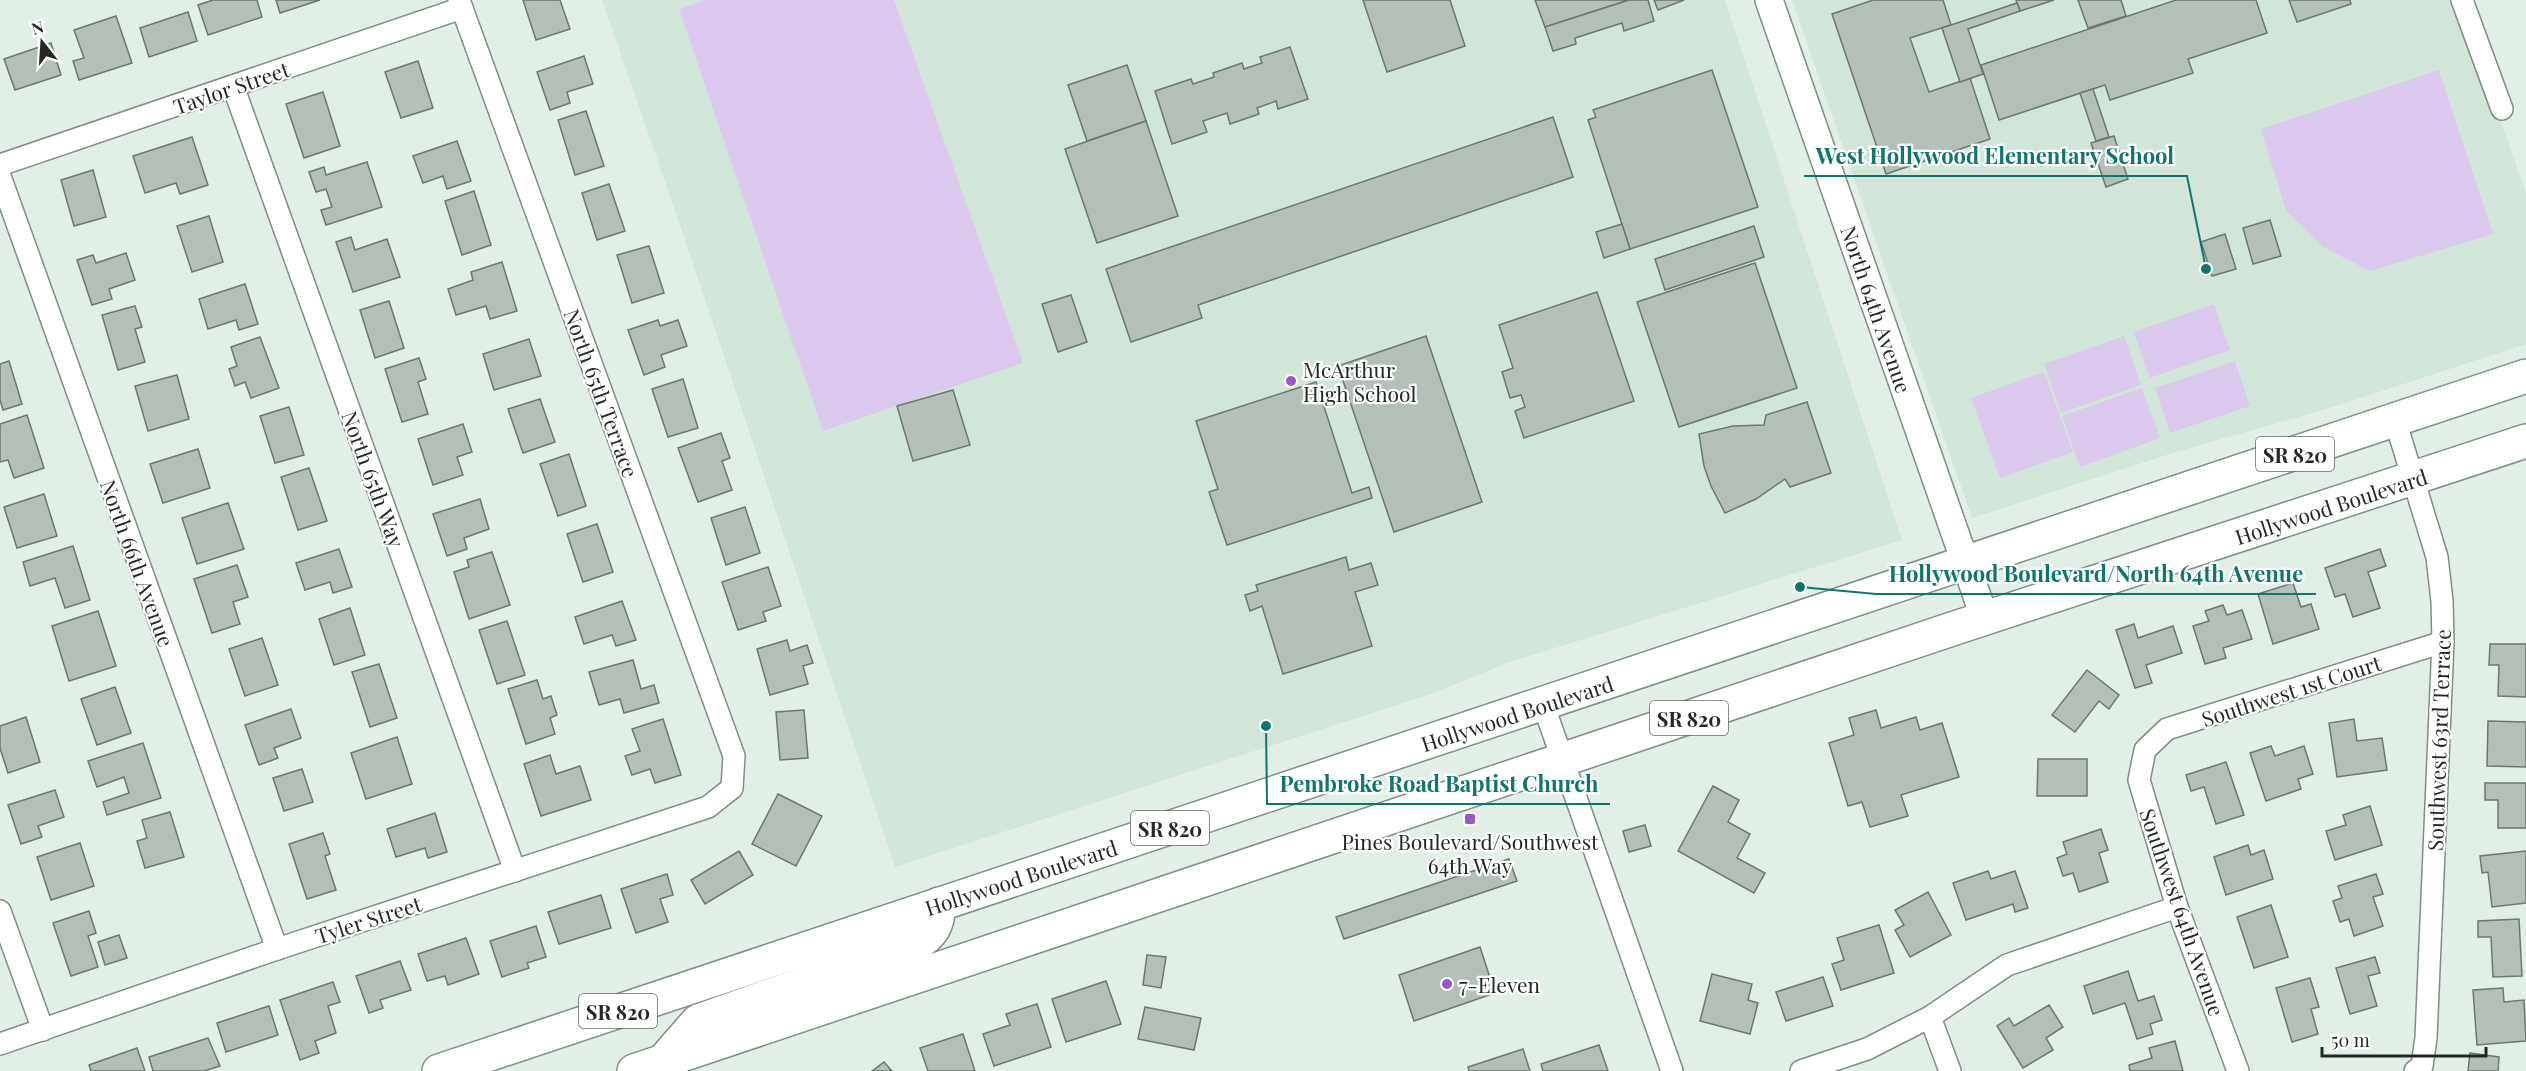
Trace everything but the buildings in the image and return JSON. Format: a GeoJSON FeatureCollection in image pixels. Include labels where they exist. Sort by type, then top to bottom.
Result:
{"type":"FeatureCollection","features":[{"type":"Feature","properties":{"kind":"highway","name":"Hollywood Boulevard"},"geometry":{"type":"LineString","coordinates":[[439,1071],[2526,376]]}},
{"type":"Feature","properties":{"kind":"highway","name":"Hollywood Boulevard"},"geometry":{"type":"LineString","coordinates":[[649,1066],[1985,619],[2526,441]]}},
{"type":"Feature","properties":{"kind":"highway"},"geometry":{"type":"LineString","coordinates":[[649,1066],[698,1020],[806,984],[928,938],[938,918],[939,904]]}},
{"type":"Feature","properties":{"kind":"street","name":"North 64th Avenue"},"geometry":{"type":"LineString","coordinates":[[1769,0],[1985,619]]}},
{"type":"Feature","properties":{"kind":"street"},"geometry":{"type":"LineString","coordinates":[[2462,0],[2502,109]]}},
{"type":"Feature","properties":{"kind":"street","name":"Taylor Street"},"geometry":{"type":"LineString","coordinates":[[0,165],[233,86],[460,4]]}},
{"type":"Feature","properties":{"kind":"street","name":"North 65th Terrace"},"geometry":{"type":"LineString","coordinates":[[460,4],[734,756],[732,788]]}},
{"type":"Feature","properties":{"kind":"street","name":"North 65th Way"},"geometry":{"type":"LineString","coordinates":[[233,86],[515,871]]}},
{"type":"Feature","properties":{"kind":"street","name":"North 66th Avenue"},"geometry":{"type":"LineString","coordinates":[[0,176],[277,949]]}},
{"type":"Feature","properties":{"kind":"street","name":"Southwest 63rd Terrace"},"geometry":{"type":"LineString","coordinates":[[2396,420],[2437,557],[2442,601],[2443,642],[2427,1038],[2418,1069]]}},
{"type":"Feature","properties":{"kind":"street","name":"Southwest 1st Court"},"geometry":{"type":"LineString","coordinates":[[2145,750],[2167,729],[2443,642]]}},
{"type":"Feature","properties":{"kind":"street"},"geometry":{"type":"LineString","coordinates":[[1543,704],[1672,1071]]}},
{"type":"Feature","properties":{"kind":"street","name":"Southwest 64th Avenue"},"geometry":{"type":"LineString","coordinates":[[2145,750],[2139,780],[2177,907],[2238,1071]]}},
{"type":"Feature","properties":{"kind":"street","name":"Tyler Street"},"geometry":{"type":"LineString","coordinates":[[0,1044],[277,949],[708,807],[732,788]]}},
{"type":"Feature","properties":{"kind":"street"},"geometry":{"type":"LineString","coordinates":[[1801,1071],[1868,1049],[1930,1017],[2007,965],[2177,907]]}},
{"type":"Feature","properties":{"kind":"street"},"geometry":{"type":"LineString","coordinates":[[0,911],[43,1030]]}},
{"type":"Feature","properties":{"kind":"street"},"geometry":{"type":"LineString","coordinates":[[1930,1017],[1950,1071]]}},
{"type":"Feature","properties":{"kind":"shaded area","name":"McArthur High School"},"geometry":{"type":"Polygon","coordinates":[[[602,0],[1725,0],[1902,540],[1507,663],[1431,694],[895,867],[679,222],[602,0]]]}},
{"type":"Feature","properties":{"kind":"shaded area"},"geometry":{"type":"Polygon","coordinates":[[[707,0],[894,0],[1023,363],[823,431],[679,9],[707,0]]]}},
{"type":"Feature","properties":{"kind":"shaded area"},"geometry":{"type":"Polygon","coordinates":[[[1792,0],[2460,0],[2526,194],[2526,344],[2333,407],[2176,452],[1972,518],[1792,0]]]}},
{"type":"Feature","properties":{"kind":"shaded area"},"geometry":{"type":"Polygon","coordinates":[[[2439,70],[2493,234],[2370,271],[2323,247],[2286,211],[2261,129],[2439,70]]]}},
{"type":"Feature","properties":{"kind":"shaded area"},"geometry":{"type":"Polygon","coordinates":[[[2214,304],[2230,350],[2150,378],[2134,332],[2214,304]]]}},
{"type":"Feature","properties":{"kind":"shaded area"},"geometry":{"type":"Polygon","coordinates":[[[2124,336],[2141,385],[2061,413],[2044,364],[2124,336]]]}},
{"type":"Feature","properties":{"kind":"shaded area"},"geometry":{"type":"Polygon","coordinates":[[[2235,361],[2250,406],[2170,433],[2155,388],[2235,361]]]}},
{"type":"Feature","properties":{"kind":"shaded area"},"geometry":{"type":"Polygon","coordinates":[[[2044,372],[2073,452],[2000,478],[1971,398],[2044,372]]]}},
{"type":"Feature","properties":{"kind":"shaded area"},"geometry":{"type":"Polygon","coordinates":[[[2142,388],[2160,438],[2080,467],[2062,416],[2142,388]]]}},
{"type":"Feature","properties":{"kind":"place","name":"West Hollywood Elementary School"},"geometry":{"type":"Point","coordinates":[2206,269]}},
{"type":"Feature","properties":{"kind":"place","name":"McArthur High School"},"geometry":{"type":"Point","coordinates":[1291,381]}},
{"type":"Feature","properties":{"kind":"place","name":"Hollywood Boulevard/North 64th Avenue"},"geometry":{"type":"Point","coordinates":[1800,587]}},
{"type":"Feature","properties":{"kind":"place","name":"Pembroke Road Baptist Church"},"geometry":{"type":"Point","coordinates":[1266,726]}},
{"type":"Feature","properties":{"kind":"place","name":"Pines Boulevard/Southwest 64th Way"},"geometry":{"type":"Point","coordinates":[1470,819]}},
{"type":"Feature","properties":{"kind":"place","name":"7-Eleven"},"geometry":{"type":"Point","coordinates":[1447,984]}}]}
